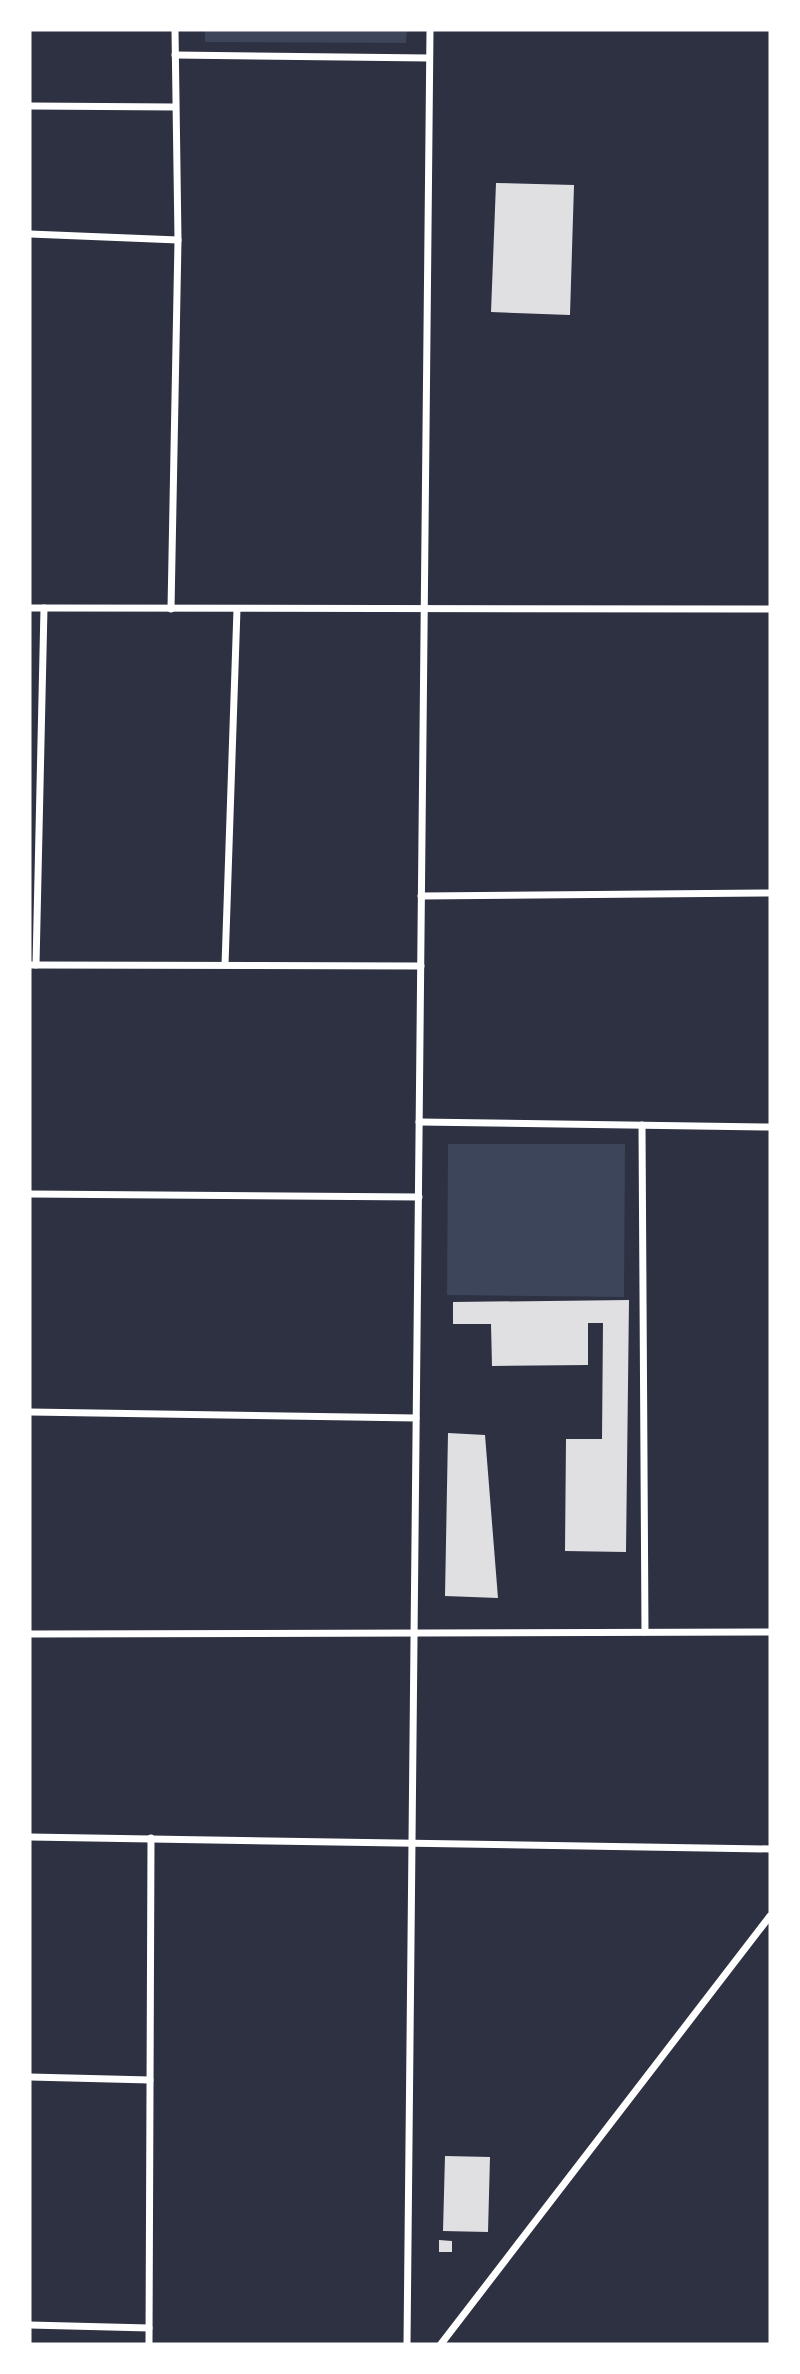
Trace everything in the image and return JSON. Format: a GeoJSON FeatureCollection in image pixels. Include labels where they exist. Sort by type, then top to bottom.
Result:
{"type":"FeatureCollection","features":[{"type":"Feature","properties":{"kind":"street"},"geometry":{"type":"LineString","coordinates":[[172,609],[178,240],[175,30]]}},
{"type":"Feature","properties":{"kind":"street"},"geometry":{"type":"LineString","coordinates":[[407,2344],[430,30]]}},
{"type":"Feature","properties":{"kind":"street"},"geometry":{"type":"LineString","coordinates":[[175,55],[429,58]]}},
{"type":"Feature","properties":{"kind":"street"},"geometry":{"type":"LineString","coordinates":[[30,106],[175,107]]}},
{"type":"Feature","properties":{"kind":"street"},"geometry":{"type":"LineString","coordinates":[[30,234],[178,240]]}},
{"type":"Feature","properties":{"kind":"street"},"geometry":{"type":"LineString","coordinates":[[30,608],[770,609]]}},
{"type":"Feature","properties":{"kind":"street"},"geometry":{"type":"LineString","coordinates":[[44,608],[33,965],[421,966]]}},
{"type":"Feature","properties":{"kind":"street"},"geometry":{"type":"LineString","coordinates":[[225,965],[237,609]]}},
{"type":"Feature","properties":{"kind":"street"},"geometry":{"type":"LineString","coordinates":[[421,897],[770,893]]}},
{"type":"Feature","properties":{"kind":"street"},"geometry":{"type":"LineString","coordinates":[[419,1122],[770,1127]]}},
{"type":"Feature","properties":{"kind":"street"},"geometry":{"type":"LineString","coordinates":[[642,1125],[645,1632]]}},
{"type":"Feature","properties":{"kind":"street"},"geometry":{"type":"LineString","coordinates":[[30,1194],[419,1197]]}},
{"type":"Feature","properties":{"kind":"street"},"geometry":{"type":"LineString","coordinates":[[30,1412],[416,1418]]}},
{"type":"Feature","properties":{"kind":"street"},"geometry":{"type":"LineString","coordinates":[[30,1634],[770,1632]]}},
{"type":"Feature","properties":{"kind":"street"},"geometry":{"type":"LineString","coordinates":[[30,1836],[770,1849]]}},
{"type":"Feature","properties":{"kind":"street"},"geometry":{"type":"LineString","coordinates":[[149,2344],[151,1839]]}},
{"type":"Feature","properties":{"kind":"street"},"geometry":{"type":"LineString","coordinates":[[441,2344],[770,1916]]}},
{"type":"Feature","properties":{"kind":"street"},"geometry":{"type":"LineString","coordinates":[[30,2077],[150,2080]]}},
{"type":"Feature","properties":{"kind":"street"},"geometry":{"type":"LineString","coordinates":[[30,2325],[149,2328]]}},
{"type":"Feature","properties":{"kind":"shaded area"},"geometry":{"type":"Polygon","coordinates":[[[205,30],[407,30],[406,43],[205,42],[205,30]]]}},
{"type":"Feature","properties":{"kind":"shaded area"},"geometry":{"type":"Polygon","coordinates":[[[448,1144],[625,1144],[624,1297],[447,1295],[448,1144]]]}},
{"type":"Feature","properties":{"kind":"building"},"geometry":{"type":"Polygon","coordinates":[[[496,183],[574,185],[570,315],[491,312],[496,183]]]}},
{"type":"Feature","properties":{"kind":"building"},"geometry":{"type":"Polygon","coordinates":[[[629,1300],[626,1552],[565,1551],[566,1439],[602,1439],[603,1323],[588,1323],[588,1365],[492,1366],[491,1324],[453,1324],[453,1302],[629,1300]]]}},
{"type":"Feature","properties":{"kind":"building"},"geometry":{"type":"Polygon","coordinates":[[[448,1433],[485,1435],[498,1598],[445,1596],[448,1433]]]}},
{"type":"Feature","properties":{"kind":"building"},"geometry":{"type":"Polygon","coordinates":[[[445,2156],[490,2157],[488,2232],[443,2231],[445,2156]]]}},
{"type":"Feature","properties":{"kind":"building"},"geometry":{"type":"Polygon","coordinates":[[[439,2240],[452,2241],[452,2252],[439,2252],[439,2240]]]}}]}
